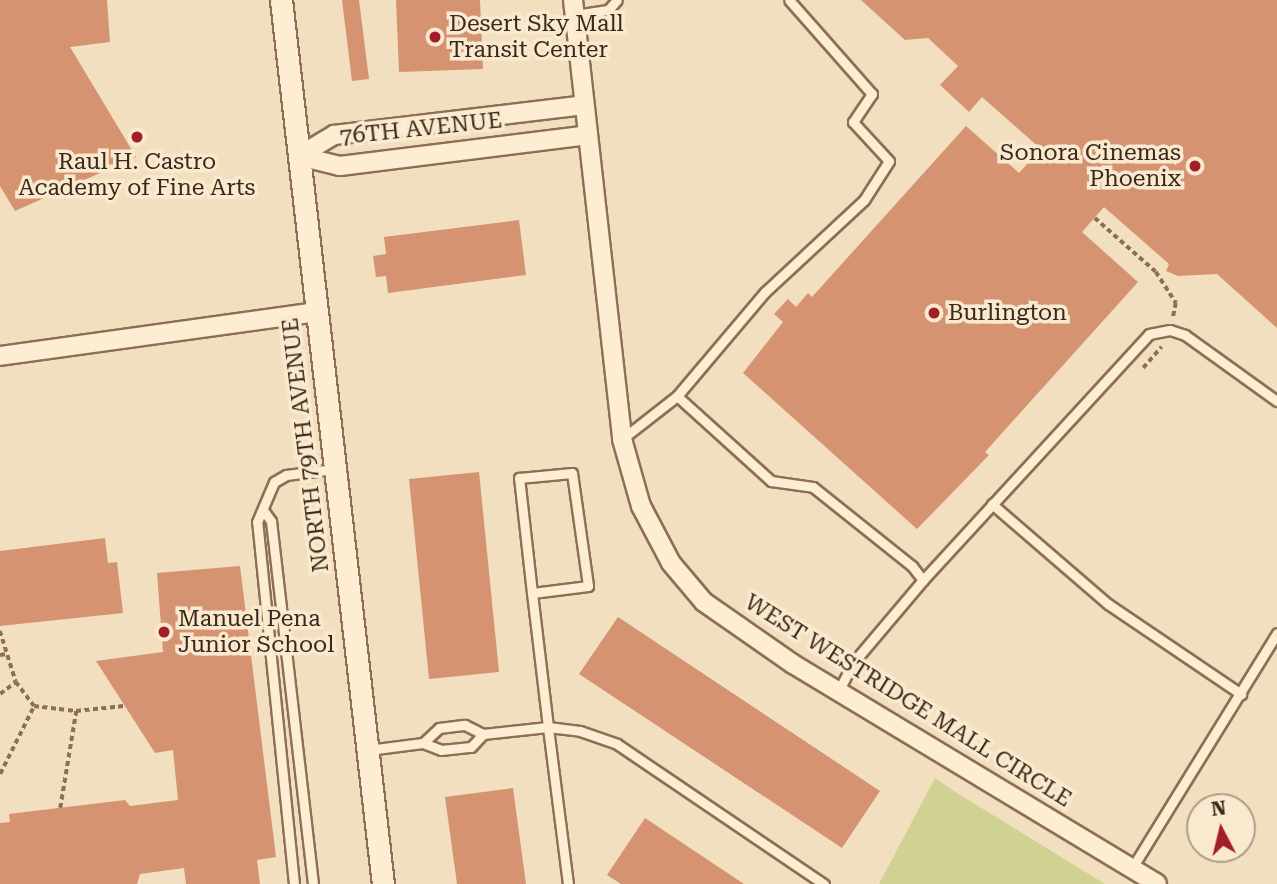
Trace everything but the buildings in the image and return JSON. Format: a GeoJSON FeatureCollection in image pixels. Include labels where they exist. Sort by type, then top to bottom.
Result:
{"type":"FeatureCollection","features":[{"type":"Feature","properties":{"kind":"street","name":"NORTH 79TH AVENUE"},"geometry":{"type":"LineString","coordinates":[[281,0],[383,884]]}},
{"type":"Feature","properties":{"kind":"street","name":"WEST WESTRIDGE MALL CIRCLE"},"geometry":{"type":"LineString","coordinates":[[574,7],[622,439],[641,506],[671,563],[689,587],[743,631],[838,692],[1157,884]]}},
{"type":"Feature","properties":{"kind":"street","name":"76TH AVENUE"},"geometry":{"type":"LineString","coordinates":[[299,156],[340,166],[586,121]]}},
{"type":"Feature","properties":{"kind":"street","name":"76TH AVENUE"},"geometry":{"type":"LineString","coordinates":[[299,156],[334,135],[586,121]]}},
{"type":"Feature","properties":{"kind":"street"},"geometry":{"type":"LineString","coordinates":[[0,356],[317,312]]}},
{"type":"Feature","properties":{"kind":"lane"},"geometry":{"type":"LineString","coordinates":[[574,7],[608,10],[617,0]]}},
{"type":"Feature","properties":{"kind":"lane"},"geometry":{"type":"LineString","coordinates":[[622,439],[677,396],[765,292],[864,201],[889,161],[853,121],[872,94],[789,0]]}},
{"type":"Feature","properties":{"kind":"lane"},"geometry":{"type":"LineString","coordinates":[[838,692],[852,664],[923,580],[1149,334],[1170,330],[1185,335],[1277,401]]}},
{"type":"Feature","properties":{"kind":"lane"},"geometry":{"type":"LineString","coordinates":[[677,396],[771,481],[813,487],[912,566],[923,580]]}},
{"type":"Feature","properties":{"kind":"lane"},"geometry":{"type":"LineString","coordinates":[[294,884],[257,522],[274,482],[293,474],[336,468]]}},
{"type":"Feature","properties":{"kind":"lane"},"geometry":{"type":"LineString","coordinates":[[532,593],[588,586],[572,472],[519,478],[532,593],[548,727],[568,884]]}},
{"type":"Feature","properties":{"kind":"lane"},"geometry":{"type":"LineString","coordinates":[[992,504],[1108,604],[1241,694]]}},
{"type":"Feature","properties":{"kind":"lane"},"geometry":{"type":"LineString","coordinates":[[263,510],[271,521],[313,884]]}},
{"type":"Feature","properties":{"kind":"lane"},"geometry":{"type":"LineString","coordinates":[[1132,868],[1277,633]]}},
{"type":"Feature","properties":{"kind":"lane"},"geometry":{"type":"LineString","coordinates":[[423,743],[439,728],[465,725],[483,734],[548,727],[580,731],[617,744],[824,884]]}},
{"type":"Feature","properties":{"kind":"lane"},"geometry":{"type":"LineString","coordinates":[[368,750],[423,743],[441,750],[471,747],[483,734]]}},
{"type":"Feature","properties":{"kind":"path"},"geometry":{"type":"LineString","coordinates":[[1095,218],[1156,272],[1176,303]]}},
{"type":"Feature","properties":{"kind":"path"},"geometry":{"type":"LineString","coordinates":[[0,631],[16,682],[34,706],[76,711],[124,706]]}},
{"type":"Feature","properties":{"kind":"path"},"geometry":{"type":"LineString","coordinates":[[0,655],[7,654]]}},
{"type":"Feature","properties":{"kind":"path"},"geometry":{"type":"LineString","coordinates":[[0,694],[16,682]]}},
{"type":"Feature","properties":{"kind":"path"},"geometry":{"type":"LineString","coordinates":[[0,774],[34,706]]}},
{"type":"Feature","properties":{"kind":"path"},"geometry":{"type":"LineString","coordinates":[[60,808],[76,711]]}},
{"type":"Feature","properties":{"kind":"green space"},"geometry":{"type":"Polygon","coordinates":[[[935,778],[957,793],[1105,884],[879,884],[935,778]]]}},
{"type":"Feature","properties":{"kind":"place","name":"Desert Sky Mall Transit Center"},"geometry":{"type":"Point","coordinates":[435,37]}},
{"type":"Feature","properties":{"kind":"place","name":"Raul H. Castro Academy of Fine Arts"},"geometry":{"type":"Point","coordinates":[137,137]}},
{"type":"Feature","properties":{"kind":"place","name":"Sonora Cinemas Phoenix"},"geometry":{"type":"Point","coordinates":[1195,166]}},
{"type":"Feature","properties":{"kind":"place","name":"Burlington"},"geometry":{"type":"Point","coordinates":[934,313]}},
{"type":"Feature","properties":{"kind":"place","name":"Manuel Pena Junior School"},"geometry":{"type":"Point","coordinates":[164,632]}}]}
